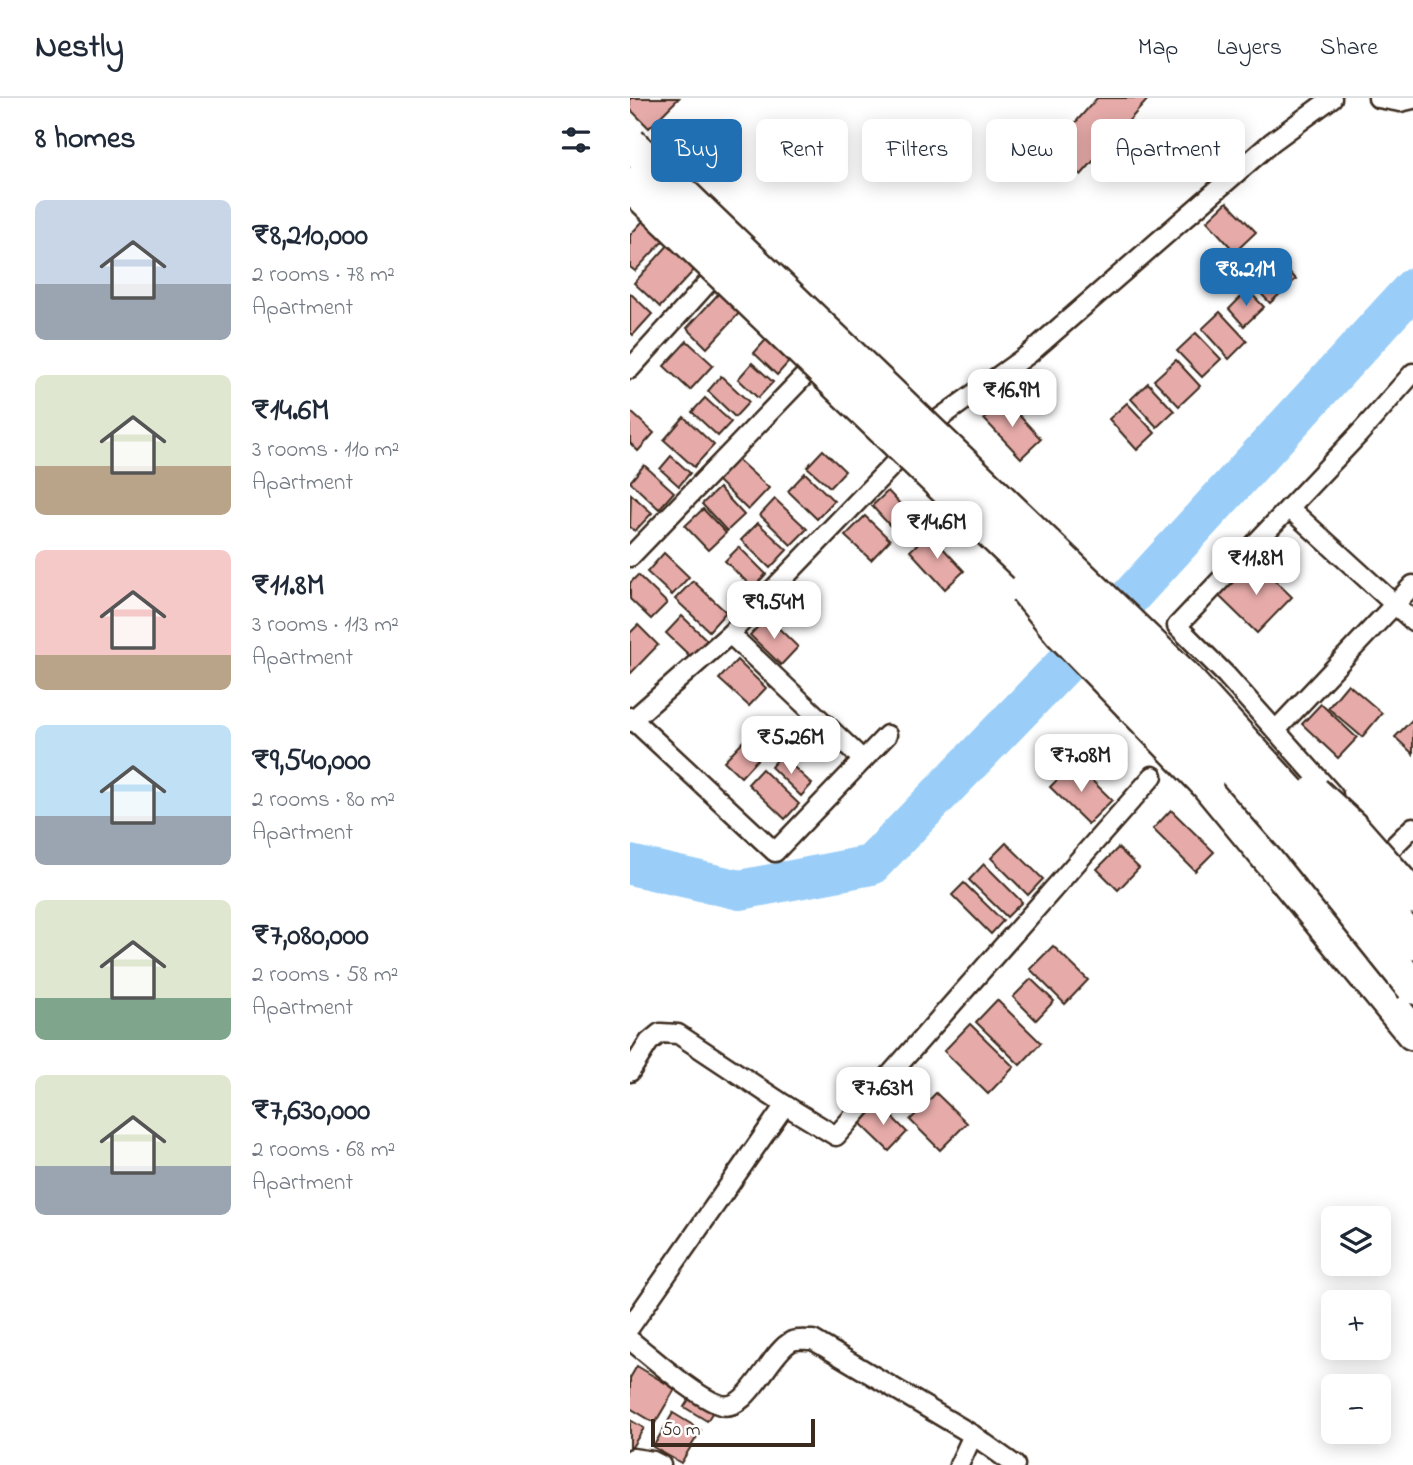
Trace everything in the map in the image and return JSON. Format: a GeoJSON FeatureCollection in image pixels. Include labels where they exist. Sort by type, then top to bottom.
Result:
{"type":"FeatureCollection","features":[{"type":"Feature","properties":{"kind":"highway"},"geometry":{"type":"LineString","coordinates":[[630,144],[1151,644],[1261,737],[1285,769],[1334,811],[1379,856],[1413,897]]}},
{"type":"Feature","properties":{"kind":"highway"},"geometry":{"type":"LineString","coordinates":[[630,184],[1210,743],[1294,839],[1413,987]]}},
{"type":"Feature","properties":{"kind":"highway"},"geometry":{"type":"LineString","coordinates":[[979,520],[1013,572],[1049,618],[1206,782],[1413,1033]]}},
{"type":"Feature","properties":{"kind":"highway"},"geometry":{"type":"LineString","coordinates":[[1261,737],[1311,816],[1413,943]]}},
{"type":"Feature","properties":{"kind":"street"},"geometry":{"type":"LineString","coordinates":[[887,735],[775,852],[631,719],[730,634],[933,423],[1029,354],[1272,142],[1332,98]]}},
{"type":"Feature","properties":{"kind":"street"},"geometry":{"type":"LineString","coordinates":[[1378,98],[1400,102],[1413,99]]}},
{"type":"Feature","properties":{"kind":"street"},"geometry":{"type":"LineString","coordinates":[[630,369],[715,276]]}},
{"type":"Feature","properties":{"kind":"street"},"geometry":{"type":"LineString","coordinates":[[630,557],[811,369]]}},
{"type":"Feature","properties":{"kind":"street"},"geometry":{"type":"LineString","coordinates":[[1413,373],[1177,626],[1226,675],[1261,737],[1385,855],[1413,888]]}},
{"type":"Feature","properties":{"kind":"street"},"geometry":{"type":"LineString","coordinates":[[1289,508],[1413,621]]}},
{"type":"Feature","properties":{"kind":"street"},"geometry":{"type":"LineString","coordinates":[[1261,737],[1413,585]]}},
{"type":"Feature","properties":{"kind":"street"},"geometry":{"type":"LineString","coordinates":[[730,634],[863,761]]}},
{"type":"Feature","properties":{"kind":"street"},"geometry":{"type":"LineString","coordinates":[[630,1072],[649,1042],[660,1033],[678,1034],[835,1136],[1153,776]]}},
{"type":"Feature","properties":{"kind":"street"},"geometry":{"type":"LineString","coordinates":[[1385,855],[1413,827]]}},
{"type":"Feature","properties":{"kind":"street"},"geometry":{"type":"LineString","coordinates":[[630,1327],[785,1105]]}},
{"type":"Feature","properties":{"kind":"street"},"geometry":{"type":"LineString","coordinates":[[630,1340],[700,1394],[720,1406],[732,1406],[746,1396],[778,1353],[793,1340],[813,1340],[973,1436],[1015,1465]]}},
{"type":"Feature","properties":{"kind":"street"},"geometry":{"type":"LineString","coordinates":[[959,1465],[973,1436]]}},
{"type":"Feature","properties":{"kind":"street"},"geometry":{"type":"LineString","coordinates":[[630,1461],[633,1458],[661,1465]]}},
{"type":"Feature","properties":{"kind":"building"},"geometry":{"type":"Polygon","coordinates":[[[630,98],[679,98],[658,119],[651,119],[649,128],[630,109],[630,98]]]}},
{"type":"Feature","properties":{"kind":"building"},"geometry":{"type":"Polygon","coordinates":[[[1097,98],[1149,98],[1130,119],[1091,119],[1091,164],[1081,175],[1077,171],[1077,121],[1097,98]]]}},
{"type":"Feature","properties":{"kind":"building"},"geometry":{"type":"Polygon","coordinates":[[[1227,202],[1256,232],[1235,252],[1207,221],[1227,202]]]}},
{"type":"Feature","properties":{"kind":"building"},"geometry":{"type":"Polygon","coordinates":[[[643,221],[664,240],[635,271],[630,267],[630,235],[643,221]]]}},
{"type":"Feature","properties":{"kind":"building"},"geometry":{"type":"Polygon","coordinates":[[[671,242],[697,267],[660,307],[634,283],[671,242]]]}},
{"type":"Feature","properties":{"kind":"building"},"geometry":{"type":"Polygon","coordinates":[[[1277,259],[1296,279],[1270,303],[1251,283],[1277,259]]]}},
{"type":"Feature","properties":{"kind":"building"},"geometry":{"type":"Polygon","coordinates":[[[1248,290],[1264,307],[1244,326],[1229,309],[1248,290]]]}},
{"type":"Feature","properties":{"kind":"building"},"geometry":{"type":"Polygon","coordinates":[[[721,291],[742,310],[707,348],[687,328],[721,291]]]}},
{"type":"Feature","properties":{"kind":"building"},"geometry":{"type":"Polygon","coordinates":[[[630,293],[652,314],[633,335],[630,332],[630,293]]]}},
{"type":"Feature","properties":{"kind":"building"},"geometry":{"type":"Polygon","coordinates":[[[1220,312],[1247,341],[1229,359],[1202,329],[1220,312]]]}},
{"type":"Feature","properties":{"kind":"building"},"geometry":{"type":"Polygon","coordinates":[[[772,333],[795,355],[777,375],[754,353],[772,333]]]}},
{"type":"Feature","properties":{"kind":"building"},"geometry":{"type":"Polygon","coordinates":[[[1196,333],[1221,359],[1202,377],[1177,351],[1196,333]]]}},
{"type":"Feature","properties":{"kind":"building"},"geometry":{"type":"Polygon","coordinates":[[[687,341],[713,365],[690,390],[664,366],[687,341]]]}},
{"type":"Feature","properties":{"kind":"building"},"geometry":{"type":"Polygon","coordinates":[[[1176,360],[1200,386],[1179,406],[1154,380],[1176,360]]]}},
{"type":"Feature","properties":{"kind":"building"},"geometry":{"type":"Polygon","coordinates":[[[752,363],[773,382],[758,398],[738,379],[752,363]]]}},
{"type":"Feature","properties":{"kind":"building"},"geometry":{"type":"Polygon","coordinates":[[[721,376],[749,402],[735,417],[708,391],[721,376]]]}},
{"type":"Feature","properties":{"kind":"building"},"geometry":{"type":"Polygon","coordinates":[[[1148,383],[1174,411],[1157,427],[1131,399],[1148,383]]]}},
{"type":"Feature","properties":{"kind":"building"},"geometry":{"type":"Polygon","coordinates":[[[705,398],[731,422],[718,436],[692,412],[705,398]]]}},
{"type":"Feature","properties":{"kind":"building"},"geometry":{"type":"Polygon","coordinates":[[[1004,399],[1041,439],[1021,458],[984,419],[1004,399]]]}},
{"type":"Feature","properties":{"kind":"building"},"geometry":{"type":"Polygon","coordinates":[[[1127,403],[1155,433],[1137,450],[1109,419],[1127,403]]]}},
{"type":"Feature","properties":{"kind":"building"},"geometry":{"type":"Polygon","coordinates":[[[630,411],[654,433],[638,451],[630,443],[630,411]]]}},
{"type":"Feature","properties":{"kind":"building"},"geometry":{"type":"Polygon","coordinates":[[[684,417],[714,445],[694,467],[664,440],[684,417]]]}},
{"type":"Feature","properties":{"kind":"building"},"geometry":{"type":"Polygon","coordinates":[[[823,450],[845,471],[830,487],[807,467],[823,450]]]}},
{"type":"Feature","properties":{"kind":"building"},"geometry":{"type":"Polygon","coordinates":[[[671,456],[690,473],[679,486],[660,469],[671,456]]]}},
{"type":"Feature","properties":{"kind":"building"},"geometry":{"type":"Polygon","coordinates":[[[735,457],[769,488],[748,510],[715,478],[735,457]]]}},
{"type":"Feature","properties":{"kind":"building"},"geometry":{"type":"Polygon","coordinates":[[[644,465],[674,492],[659,509],[630,482],[644,465]]]}},
{"type":"Feature","properties":{"kind":"building"},"geometry":{"type":"Polygon","coordinates":[[[805,473],[834,501],[817,519],[788,491],[805,473]]]}},
{"type":"Feature","properties":{"kind":"building"},"geometry":{"type":"Polygon","coordinates":[[[719,488],[744,515],[727,531],[702,504],[719,488]]]}},
{"type":"Feature","properties":{"kind":"building"},"geometry":{"type":"Polygon","coordinates":[[[888,491],[918,523],[902,539],[872,506],[888,491]]]}},
{"type":"Feature","properties":{"kind":"building"},"geometry":{"type":"Polygon","coordinates":[[[631,494],[652,513],[635,531],[630,527],[631,494]]]}},
{"type":"Feature","properties":{"kind":"building"},"geometry":{"type":"Polygon","coordinates":[[[775,499],[807,529],[791,545],[760,515],[775,499]]]}},
{"type":"Feature","properties":{"kind":"building"},"geometry":{"type":"Polygon","coordinates":[[[703,509],[726,533],[708,550],[685,526],[703,509]]]}},
{"type":"Feature","properties":{"kind":"building"},"geometry":{"type":"Polygon","coordinates":[[[865,516],[890,540],[871,560],[845,536],[865,516]]]}},
{"type":"Feature","properties":{"kind":"building"},"geometry":{"type":"Polygon","coordinates":[[[758,523],[787,550],[770,568],[741,540],[758,523]]]}},
{"type":"Feature","properties":{"kind":"building"},"geometry":{"type":"Polygon","coordinates":[[[929,533],[964,571],[945,589],[910,551],[929,533]]]}},
{"type":"Feature","properties":{"kind":"building"},"geometry":{"type":"Polygon","coordinates":[[[739,547],[766,574],[753,588],[725,561],[739,547]]]}},
{"type":"Feature","properties":{"kind":"building"},"geometry":{"type":"Polygon","coordinates":[[[664,553],[689,577],[672,595],[647,572],[664,553]]]}},
{"type":"Feature","properties":{"kind":"building"},"geometry":{"type":"Polygon","coordinates":[[[1254,560],[1292,597],[1257,633],[1219,596],[1254,560]]]}},
{"type":"Feature","properties":{"kind":"building"},"geometry":{"type":"Polygon","coordinates":[[[638,575],[667,603],[651,619],[630,599],[630,583],[638,575]]]}},
{"type":"Feature","properties":{"kind":"building"},"geometry":{"type":"Polygon","coordinates":[[[693,581],[726,612],[709,631],[675,599],[693,581]]]}},
{"type":"Feature","properties":{"kind":"building"},"geometry":{"type":"Polygon","coordinates":[[[682,616],[707,640],[691,657],[666,633],[682,616]]]}},
{"type":"Feature","properties":{"kind":"building"},"geometry":{"type":"Polygon","coordinates":[[[767,617],[798,647],[781,665],[750,635],[767,617]]]}},
{"type":"Feature","properties":{"kind":"building"},"geometry":{"type":"Polygon","coordinates":[[[638,625],[658,645],[630,674],[630,633],[638,625]]]}},
{"type":"Feature","properties":{"kind":"building"},"geometry":{"type":"Polygon","coordinates":[[[737,660],[766,688],[749,706],[719,679],[737,660]]]}},
{"type":"Feature","properties":{"kind":"building"},"geometry":{"type":"Polygon","coordinates":[[[1348,684],[1382,713],[1362,737],[1328,708],[1348,684]]]}},
{"type":"Feature","properties":{"kind":"building"},"geometry":{"type":"Polygon","coordinates":[[[1321,704],[1357,738],[1338,758],[1302,724],[1321,704]]]}},
{"type":"Feature","properties":{"kind":"building"},"geometry":{"type":"Polygon","coordinates":[[[1413,719],[1413,754],[1395,737],[1413,719]]]}},
{"type":"Feature","properties":{"kind":"building"},"geometry":{"type":"Polygon","coordinates":[[[750,734],[767,749],[741,777],[724,761],[750,734]]]}},
{"type":"Feature","properties":{"kind":"building"},"geometry":{"type":"Polygon","coordinates":[[[781,755],[812,784],[801,796],[771,767],[781,755]]]}},
{"type":"Feature","properties":{"kind":"building"},"geometry":{"type":"Polygon","coordinates":[[[1074,763],[1112,800],[1088,824],[1050,787],[1074,763]]]}},
{"type":"Feature","properties":{"kind":"building"},"geometry":{"type":"Polygon","coordinates":[[[762,769],[799,804],[785,819],[748,784],[762,769]]]}},
{"type":"Feature","properties":{"kind":"building"},"geometry":{"type":"Polygon","coordinates":[[[1171,810],[1214,852],[1195,871],[1153,829],[1171,810]]]}},
{"type":"Feature","properties":{"kind":"building"},"geometry":{"type":"Polygon","coordinates":[[[1006,843],[1043,879],[1028,895],[991,858],[1006,843]]]}},
{"type":"Feature","properties":{"kind":"building"},"geometry":{"type":"Polygon","coordinates":[[[1118,848],[1139,868],[1118,890],[1097,869],[1118,848]]]}},
{"type":"Feature","properties":{"kind":"building"},"geometry":{"type":"Polygon","coordinates":[[[984,864],[1022,902],[1007,917],[969,880],[984,864]]]}},
{"type":"Feature","properties":{"kind":"building"},"geometry":{"type":"Polygon","coordinates":[[[964,883],[1003,921],[991,934],[952,895],[964,883]]]}},
{"type":"Feature","properties":{"kind":"building"},"geometry":{"type":"Polygon","coordinates":[[[1053,946],[1088,980],[1065,1004],[1030,969],[1053,946]]]}},
{"type":"Feature","properties":{"kind":"building"},"geometry":{"type":"Polygon","coordinates":[[[1031,979],[1054,1001],[1036,1020],[1013,997],[1031,979]]]}},
{"type":"Feature","properties":{"kind":"building"},"geometry":{"type":"Polygon","coordinates":[[[997,1000],[1041,1043],[1020,1065],[976,1022],[997,1000]]]}},
{"type":"Feature","properties":{"kind":"building"},"geometry":{"type":"Polygon","coordinates":[[[970,1024],[1014,1067],[988,1094],[944,1051],[970,1024]]]}},
{"type":"Feature","properties":{"kind":"building"},"geometry":{"type":"Polygon","coordinates":[[[936,1093],[967,1123],[940,1150],[910,1120],[936,1093]]]}},
{"type":"Feature","properties":{"kind":"building"},"geometry":{"type":"Polygon","coordinates":[[[878,1103],[907,1132],[889,1151],[859,1122],[878,1103]]]}},
{"type":"Feature","properties":{"kind":"building"},"geometry":{"type":"Polygon","coordinates":[[[637,1366],[675,1389],[655,1423],[630,1408],[630,1378],[637,1366]]]}},
{"type":"Feature","properties":{"kind":"building"},"geometry":{"type":"Polygon","coordinates":[[[693,1393],[716,1407],[707,1421],[684,1407],[693,1393]]]}},
{"type":"Feature","properties":{"kind":"building"},"geometry":{"type":"Polygon","coordinates":[[[673,1413],[701,1430],[681,1463],[653,1447],[673,1413]]]}},
{"type":"Feature","properties":{"kind":"building"},"geometry":{"type":"Polygon","coordinates":[[[630,1420],[644,1428],[630,1450],[630,1420]]]}},
{"type":"Feature","properties":{"kind":"waterway"},"geometry":{"type":"LineString","coordinates":[[1128,599],[1413,288]]}},
{"type":"Feature","properties":{"kind":"waterway"},"geometry":{"type":"LineString","coordinates":[[630,865],[740,890],[871,865],[1069,660]]}}]}
